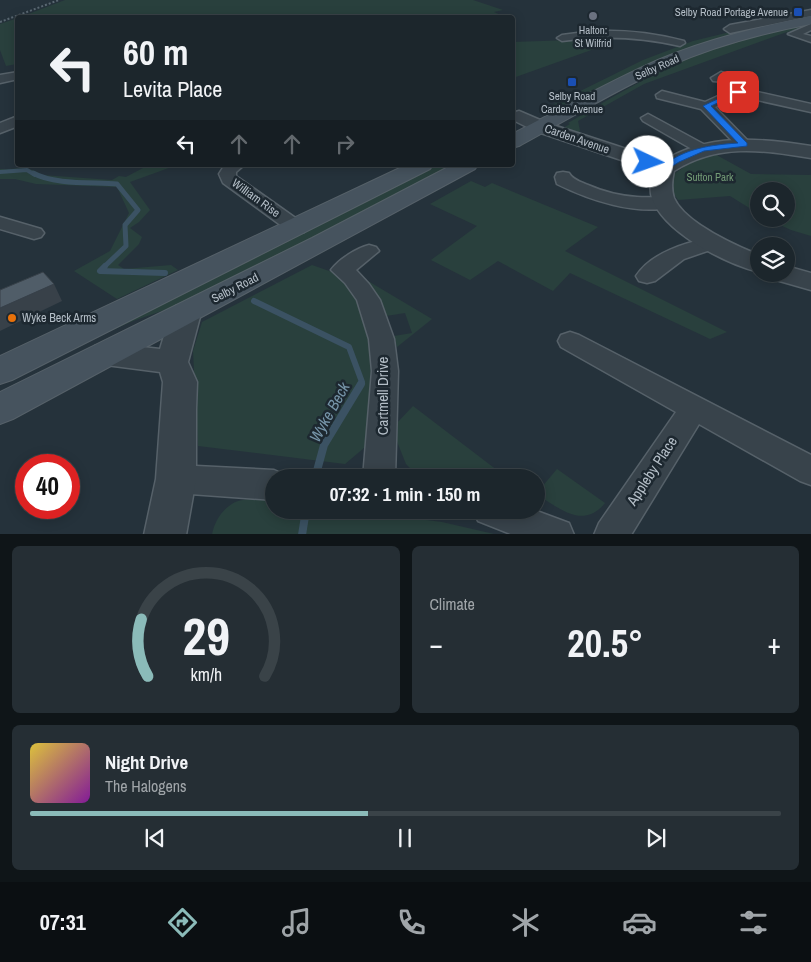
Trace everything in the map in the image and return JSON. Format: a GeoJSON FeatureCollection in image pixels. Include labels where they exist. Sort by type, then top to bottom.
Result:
{"type":"FeatureCollection","features":[{"type":"Feature","properties":{"kind":"main road","name":"Selby Road"},"geometry":{"type":"LineString","coordinates":[[631,62],[680,43],[811,4]]}},
{"type":"Feature","properties":{"kind":"main road","name":"Selby Road"},"geometry":{"type":"LineString","coordinates":[[515,136],[524,117],[705,47],[746,34],[811,19]]}},
{"type":"Feature","properties":{"kind":"main road"},"geometry":{"type":"LineString","coordinates":[[0,371],[419,167]]}},
{"type":"Feature","properties":{"kind":"main road","name":"Selby Road"},"geometry":{"type":"LineString","coordinates":[[0,409],[321,244],[464,167]]}},
{"type":"Feature","properties":{"kind":"street","name":"Selby Road"},"geometry":{"type":"LineString","coordinates":[[730,29],[811,12]]}},
{"type":"Feature","properties":{"kind":"street"},"geometry":{"type":"LineString","coordinates":[[746,26],[811,12]]}},
{"type":"Feature","properties":{"kind":"street"},"geometry":{"type":"LineString","coordinates":[[775,20],[811,19]]}},
{"type":"Feature","properties":{"kind":"street"},"geometry":{"type":"LineString","coordinates":[[811,27],[793,34],[811,38]]}},
{"type":"Feature","properties":{"kind":"street"},"geometry":{"type":"LineString","coordinates":[[562,38],[590,34],[628,33],[644,34],[680,43]]}},
{"type":"Feature","properties":{"kind":"street"},"geometry":{"type":"LineString","coordinates":[[0,79],[15,76]]}},
{"type":"Feature","properties":{"kind":"street"},"geometry":{"type":"LineString","coordinates":[[717,78],[721,76],[731,79],[737,85],[738,92]]}},
{"type":"Feature","properties":{"kind":"street"},"geometry":{"type":"LineString","coordinates":[[706,106],[738,92],[811,108]]}},
{"type":"Feature","properties":{"kind":"street"},"geometry":{"type":"LineString","coordinates":[[662,95],[706,106],[744,144]]}},
{"type":"Feature","properties":{"kind":"street","name":"Carden Avenue"},"geometry":{"type":"LineString","coordinates":[[524,117],[665,168]]}},
{"type":"Feature","properties":{"kind":"street"},"geometry":{"type":"LineString","coordinates":[[648,118],[702,149]]}},
{"type":"Feature","properties":{"kind":"street"},"geometry":{"type":"LineString","coordinates":[[750,260],[712,243],[685,224],[666,203],[661,190],[661,179],[665,168],[676,160],[702,149],[744,144],[811,152]]}},
{"type":"Feature","properties":{"kind":"street","name":"William Rise"},"geometry":{"type":"LineString","coordinates":[[233,167],[227,174],[229,180],[297,228]]}},
{"type":"Feature","properties":{"kind":"street"},"geometry":{"type":"LineString","coordinates":[[563,177],[563,180],[586,192],[610,200],[632,203],[666,203]]}},
{"type":"Feature","properties":{"kind":"street"},"geometry":{"type":"LineString","coordinates":[[0,223],[34,233]]}},
{"type":"Feature","properties":{"kind":"street"},"geometry":{"type":"LineString","coordinates":[[647,276],[658,256],[712,243]]}},
{"type":"Feature","properties":{"kind":"street","name":"Cartmell Drive"},"geometry":{"type":"LineString","coordinates":[[369,251],[342,270],[352,277],[371,302],[380,330],[386,366],[382,408],[383,451],[380,469]]}},
{"type":"Feature","properties":{"kind":"street"},"geometry":{"type":"LineString","coordinates":[[795,277],[811,282]]}},
{"type":"Feature","properties":{"kind":"street"},"geometry":{"type":"LineString","coordinates":[[165,534],[176,479],[180,382],[172,362],[186,313]]}},
{"type":"Feature","properties":{"kind":"street"},"geometry":{"type":"LineString","coordinates":[[570,341],[811,471]]}},
{"type":"Feature","properties":{"kind":"street"},"geometry":{"type":"LineString","coordinates":[[106,354],[172,362]]}},
{"type":"Feature","properties":{"kind":"street","name":"Appleby Place"},"geometry":{"type":"LineString","coordinates":[[611,534],[694,408]]}},
{"type":"Feature","properties":{"kind":"street"},"geometry":{"type":"LineString","coordinates":[[176,479],[265,484]]}},
{"type":"Feature","properties":{"kind":"street"},"geometry":{"type":"LineString","coordinates":[[515,519],[557,534]]}},
{"type":"Feature","properties":{"kind":"green space"},"geometry":{"type":"Polygon","coordinates":[[[65,0],[473,0],[503,10],[494,12],[501,15],[26,15],[65,0]]]}},
{"type":"Feature","properties":{"kind":"green space"},"geometry":{"type":"Polygon","coordinates":[[[15,19],[15,64],[6,66],[0,50],[0,24],[15,19]]]}},
{"type":"Feature","properties":{"kind":"green space"},"geometry":{"type":"Polygon","coordinates":[[[811,24],[644,84],[578,121],[580,131],[577,133],[563,128],[570,124],[568,123],[628,89],[689,58],[750,38],[811,24]]]}},
{"type":"Feature","properties":{"kind":"green space"},"geometry":{"type":"Polygon","coordinates":[[[730,32],[730,36],[563,109],[552,105],[643,60],[693,41],[730,32]]]}},
{"type":"Feature","properties":{"kind":"green space"},"geometry":{"type":"Polygon","coordinates":[[[571,40],[597,48],[515,77],[515,42],[571,40]]]}},
{"type":"Feature","properties":{"kind":"green space","name":"Sutton Park"},"geometry":{"type":"Polygon","coordinates":[[[713,153],[751,174],[811,175],[811,236],[784,227],[795,227],[795,182],[750,182],[750,208],[730,196],[678,200],[672,191],[674,174],[698,157],[713,153]]]}},
{"type":"Feature","properties":{"kind":"green space"},"geometry":{"type":"Polygon","coordinates":[[[171,167],[130,182],[150,210],[139,222],[130,228],[142,237],[139,244],[118,265],[124,269],[171,265],[178,270],[117,299],[74,271],[110,251],[129,213],[117,187],[36,184],[15,179],[0,179],[0,169],[22,169],[32,170],[42,175],[112,180],[119,176],[126,177],[143,168],[171,167]]]}},
{"type":"Feature","properties":{"kind":"green space"},"geometry":{"type":"Polygon","coordinates":[[[433,167],[447,167],[208,295],[133,321],[95,338],[93,336],[433,167]]]}},
{"type":"Feature","properties":{"kind":"green space"},"geometry":{"type":"Polygon","coordinates":[[[471,181],[485,187],[492,183],[598,227],[565,251],[727,332],[710,339],[570,273],[553,291],[498,261],[470,280],[431,260],[477,226],[430,204],[471,181]]]}},
{"type":"Feature","properties":{"kind":"green space"},"geometry":{"type":"Polygon","coordinates":[[[312,265],[335,273],[347,282],[358,296],[375,359],[367,416],[371,447],[364,448],[345,464],[198,446],[193,351],[202,322],[312,265]]]}},
{"type":"Feature","properties":{"kind":"green space"},"geometry":{"type":"Polygon","coordinates":[[[368,281],[432,319],[397,347],[394,336],[412,333],[405,313],[386,316],[365,283],[368,281]]]}},
{"type":"Feature","properties":{"kind":"green space"},"geometry":{"type":"Polygon","coordinates":[[[413,406],[496,469],[411,469],[406,464],[394,434],[396,424],[413,406]]]}},
{"type":"Feature","properties":{"kind":"green space"},"geometry":{"type":"Polygon","coordinates":[[[557,469],[605,503],[597,511],[588,515],[571,514],[545,500],[545,483],[557,469]]]}},
{"type":"Feature","properties":{"kind":"green space"},"geometry":{"type":"Polygon","coordinates":[[[265,499],[265,519],[419,519],[442,522],[494,534],[212,534],[217,519],[224,510],[238,501],[265,499]]]}},
{"type":"Feature","properties":{"kind":"building"},"geometry":{"type":"Polygon","coordinates":[[[43,272],[54,284],[0,308],[0,290],[43,272]]]}},
{"type":"Feature","properties":{"kind":"waterway","name":"Wyke Beck"},"geometry":{"type":"LineString","coordinates":[[0,172],[27,170],[35,175]]}},
{"type":"Feature","properties":{"kind":"waterway","name":"Wyke Beck"},"geometry":{"type":"LineString","coordinates":[[33,173],[52,180],[117,184],[138,210],[125,225],[126,246],[104,267]]}},
{"type":"Feature","properties":{"kind":"waterway","name":"Wyke Beck"},"geometry":{"type":"LineString","coordinates":[[104,267],[100,271],[165,273]]}},
{"type":"Feature","properties":{"kind":"waterway","name":"Wyke Beck"},"geometry":{"type":"LineString","coordinates":[[254,301],[349,347],[362,382],[360,385]]}},
{"type":"Feature","properties":{"kind":"waterway","name":"Wyke Beck"},"geometry":{"type":"LineString","coordinates":[[317,469],[324,445],[361,384]]}},
{"type":"Feature","properties":{"kind":"waterway","name":"Wyke Beck"},"geometry":{"type":"LineString","coordinates":[[302,534],[305,519]]}},
{"type":"Feature","properties":{"kind":"railway"},"geometry":{"type":"LineString","coordinates":[[19,15],[59,0]]}},
{"type":"Feature","properties":{"kind":"railway"},"geometry":{"type":"LineString","coordinates":[[0,22],[15,16]]}},
{"type":"Feature","properties":{"kind":"place","name":"Selby Road Portage Avenue"},"geometry":{"type":"Point","coordinates":[798,12]}},
{"type":"Feature","properties":{"kind":"place","name":"Halton: St Wilfrid"},"geometry":{"type":"Point","coordinates":[593,16]}},
{"type":"Feature","properties":{"kind":"place","name":"Selby Road Carden Avenue"},"geometry":{"type":"Point","coordinates":[572,82]}},
{"type":"Feature","properties":{"kind":"place","name":"Wyke Beck Arms"},"geometry":{"type":"Point","coordinates":[12,318]}},
{"type":"Feature","properties":{"kind":"route"},"geometry":{"type":"LineString","coordinates":[[648,162],[665,168],[676,160],[702,149],[744,144],[706,106],[738,92]]}}]}
